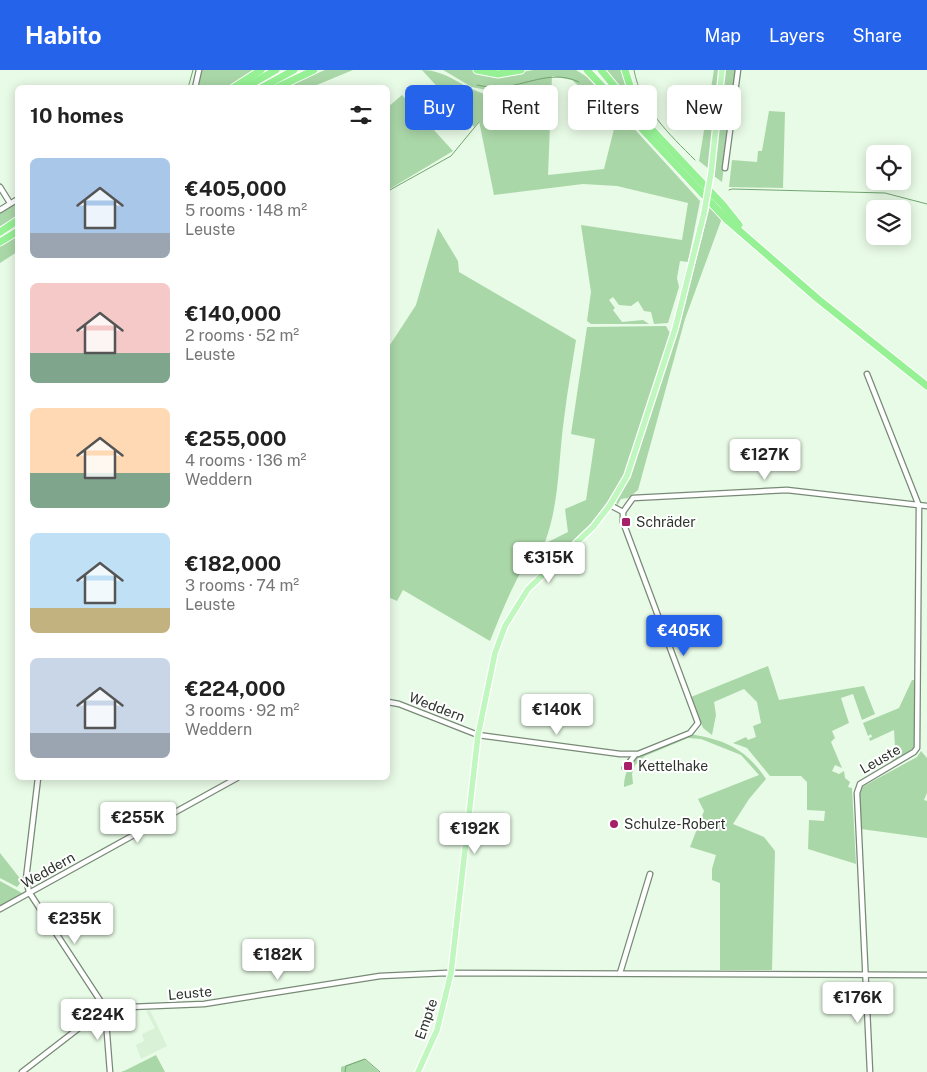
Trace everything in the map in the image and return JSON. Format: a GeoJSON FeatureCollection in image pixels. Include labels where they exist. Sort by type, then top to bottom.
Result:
{"type":"FeatureCollection","features":[{"type":"Feature","properties":{"kind":"highway"},"geometry":{"type":"LineString","coordinates":[[238,85],[261,70]]}},
{"type":"Feature","properties":{"kind":"highway"},"geometry":{"type":"LineString","coordinates":[[249,85],[276,70]]}},
{"type":"Feature","properties":{"kind":"highway"},"geometry":{"type":"LineString","coordinates":[[266,85],[294,70]]}},
{"type":"Feature","properties":{"kind":"highway"},"geometry":{"type":"LineString","coordinates":[[282,85],[314,70]]}},
{"type":"Feature","properties":{"kind":"highway"},"geometry":{"type":"LineString","coordinates":[[477,70],[498,74],[521,70]]}},
{"type":"Feature","properties":{"kind":"highway"},"geometry":{"type":"LineString","coordinates":[[587,70],[719,212],[818,298],[927,386]]}},
{"type":"Feature","properties":{"kind":"highway"},"geometry":{"type":"LineString","coordinates":[[601,70],[614,85]]}},
{"type":"Feature","properties":{"kind":"highway"},"geometry":{"type":"LineString","coordinates":[[625,70],[630,85]]}},
{"type":"Feature","properties":{"kind":"highway"},"geometry":{"type":"LineString","coordinates":[[653,130],[723,205],[743,232]]}},
{"type":"Feature","properties":{"kind":"highway"},"geometry":{"type":"LineString","coordinates":[[0,232],[15,222]]}},
{"type":"Feature","properties":{"kind":"highway"},"geometry":{"type":"LineString","coordinates":[[0,242],[15,233]]}},
{"type":"Feature","properties":{"kind":"main road","name":"Empte"},"geometry":{"type":"LineString","coordinates":[[418,1072],[437,1030],[451,973],[478,735],[490,668],[505,626],[528,590],[593,528],[610,505],[627,476],[675,329],[704,213],[711,174],[722,70]]}},
{"type":"Feature","properties":{"kind":"street"},"geometry":{"type":"LineString","coordinates":[[196,85],[199,70]]}},
{"type":"Feature","properties":{"kind":"street"},"geometry":{"type":"LineString","coordinates":[[726,168],[738,70]]}},
{"type":"Feature","properties":{"kind":"street"},"geometry":{"type":"LineString","coordinates":[[0,187],[10,203]]}},
{"type":"Feature","properties":{"kind":"street"},"geometry":{"type":"LineString","coordinates":[[0,210],[15,200]]}},
{"type":"Feature","properties":{"kind":"street","name":"Leuste"},"geometry":{"type":"LineString","coordinates":[[866,374],[919,506],[917,748],[914,752],[860,784],[857,793],[870,1072]]}},
{"type":"Feature","properties":{"kind":"street"},"geometry":{"type":"LineString","coordinates":[[478,735],[635,755],[690,733],[698,723],[623,522],[623,512],[633,498],[787,490],[927,506]]}},
{"type":"Feature","properties":{"kind":"street"},"geometry":{"type":"LineString","coordinates":[[610,505],[623,512]]}},
{"type":"Feature","properties":{"kind":"street","name":"Weddern"},"geometry":{"type":"LineString","coordinates":[[390,702],[478,735]]}},
{"type":"Feature","properties":{"kind":"street"},"geometry":{"type":"LineString","coordinates":[[620,754],[625,767],[635,755]]}},
{"type":"Feature","properties":{"kind":"street"},"geometry":{"type":"LineString","coordinates":[[38,780],[26,879],[29,892],[105,1008],[110,1072]]}},
{"type":"Feature","properties":{"kind":"street","name":"Weddern"},"geometry":{"type":"LineString","coordinates":[[0,909],[233,780]]}},
{"type":"Feature","properties":{"kind":"street"},"geometry":{"type":"LineString","coordinates":[[620,973],[650,874]]}},
{"type":"Feature","properties":{"kind":"street","name":"Leuste"},"geometry":{"type":"LineString","coordinates":[[105,1008],[204,1004],[380,976],[451,973],[927,975]]}},
{"type":"Feature","properties":{"kind":"street"},"geometry":{"type":"LineString","coordinates":[[22,1072],[105,1008]]}},
{"type":"Feature","properties":{"kind":"shaded area"},"geometry":{"type":"Polygon","coordinates":[[[150,1010],[167,1046],[141,1059],[136,1045],[144,1041],[142,1034],[155,1028],[146,1011],[150,1010]]]}},
{"type":"Feature","properties":{"kind":"green space"},"geometry":{"type":"Polygon","coordinates":[[[201,70],[255,70],[230,85],[198,85],[201,70]]]}},
{"type":"Feature","properties":{"kind":"green space"},"geometry":{"type":"Polygon","coordinates":[[[325,70],[353,70],[317,85],[290,85],[325,70]]]}},
{"type":"Feature","properties":{"kind":"green space"},"geometry":{"type":"Polygon","coordinates":[[[422,70],[440,73],[464,85],[436,85],[422,70]]]}},
{"type":"Feature","properties":{"kind":"green space"},"geometry":{"type":"Polygon","coordinates":[[[443,70],[471,70],[496,77],[533,70],[576,70],[587,77],[594,85],[577,85],[572,80],[552,76],[552,85],[483,85],[483,89],[473,87],[473,85],[469,85],[443,70]]]}},
{"type":"Feature","properties":{"kind":"green space"},"geometry":{"type":"Polygon","coordinates":[[[605,70],[622,70],[626,85],[617,85],[605,70]]]}},
{"type":"Feature","properties":{"kind":"green space"},"geometry":{"type":"Polygon","coordinates":[[[714,70],[720,70],[718,85],[712,85],[714,70]]]}},
{"type":"Feature","properties":{"kind":"green space"},"geometry":{"type":"Polygon","coordinates":[[[725,70],[736,70],[734,85],[723,85],[725,70]]]}},
{"type":"Feature","properties":{"kind":"green space"},"geometry":{"type":"Polygon","coordinates":[[[473,89],[483,93],[483,130],[550,130],[548,175],[604,169],[614,130],[635,130],[700,201],[688,262],[680,261],[677,278],[679,287],[668,323],[654,324],[651,312],[644,311],[638,301],[631,306],[619,305],[613,297],[609,300],[615,308],[613,310],[622,322],[643,320],[649,324],[591,324],[587,321],[591,292],[581,225],[682,240],[688,203],[617,186],[583,184],[494,195],[479,121],[474,127],[473,89]]]}},
{"type":"Feature","properties":{"kind":"green space"},"geometry":{"type":"Polygon","coordinates":[[[402,95],[405,98],[405,130],[434,130],[453,151],[390,189],[390,105],[402,95]]]}},
{"type":"Feature","properties":{"kind":"green space"},"geometry":{"type":"Polygon","coordinates":[[[769,111],[785,112],[783,188],[729,187],[732,160],[757,162],[758,151],[762,151],[769,111]]]}},
{"type":"Feature","properties":{"kind":"green space"},"geometry":{"type":"Polygon","coordinates":[[[704,130],[713,130],[709,169],[699,161],[704,130]]]}},
{"type":"Feature","properties":{"kind":"green space"},"geometry":{"type":"Polygon","coordinates":[[[719,130],[728,130],[722,182],[714,176],[719,130]]]}},
{"type":"Feature","properties":{"kind":"green space"},"geometry":{"type":"Polygon","coordinates":[[[15,202],[15,253],[0,263],[0,212],[15,202]]]}},
{"type":"Feature","properties":{"kind":"green space"},"geometry":{"type":"Polygon","coordinates":[[[710,206],[722,218],[685,319],[638,490],[628,498],[621,499],[617,506],[616,500],[633,468],[680,323],[710,206]]]}},
{"type":"Feature","properties":{"kind":"green space"},"geometry":{"type":"Polygon","coordinates":[[[438,228],[458,261],[459,272],[576,340],[565,409],[556,496],[550,527],[545,542],[525,565],[518,577],[490,641],[403,590],[397,601],[390,598],[390,345],[416,305],[438,228]]]}},
{"type":"Feature","properties":{"kind":"green space"},"geometry":{"type":"Polygon","coordinates":[[[666,326],[671,335],[623,478],[596,520],[558,556],[553,557],[550,553],[548,542],[568,532],[565,509],[586,500],[595,439],[571,434],[587,327],[666,326]]]}},
{"type":"Feature","properties":{"kind":"green space"},"geometry":{"type":"Polygon","coordinates":[[[768,666],[779,700],[864,686],[875,714],[862,720],[853,694],[841,698],[849,723],[832,731],[835,738],[831,742],[842,768],[835,765],[832,771],[839,774],[844,771],[845,778],[850,782],[848,787],[852,788],[856,864],[808,849],[809,820],[824,821],[825,811],[807,810],[807,782],[801,776],[770,776],[747,748],[733,743],[746,737],[748,740],[756,737],[753,726],[761,723],[757,702],[744,689],[714,702],[716,715],[712,735],[703,728],[691,697],[768,666]]]}},
{"type":"Feature","properties":{"kind":"green space"},"geometry":{"type":"Polygon","coordinates":[[[912,680],[914,680],[914,747],[911,752],[893,761],[890,755],[895,748],[894,730],[870,741],[871,734],[868,736],[863,723],[899,708],[912,680]]]}},
{"type":"Feature","properties":{"kind":"green space"},"geometry":{"type":"Polygon","coordinates":[[[690,734],[714,739],[743,753],[766,779],[749,799],[733,824],[764,837],[775,851],[772,970],[720,970],[720,883],[712,880],[712,869],[716,855],[690,847],[704,811],[698,799],[759,775],[741,755],[701,739],[688,738],[645,756],[635,765],[632,774],[633,784],[624,787],[630,765],[638,757],[657,746],[690,734]]]}},
{"type":"Feature","properties":{"kind":"green space"},"geometry":{"type":"Polygon","coordinates":[[[921,751],[927,758],[927,793],[924,800],[927,801],[927,838],[861,829],[859,792],[862,787],[917,757],[921,751]]]}},
{"type":"Feature","properties":{"kind":"green space"},"geometry":{"type":"Polygon","coordinates":[[[0,853],[22,881],[17,887],[0,878],[0,853]]]}},
{"type":"Feature","properties":{"kind":"green space"},"geometry":{"type":"Polygon","coordinates":[[[0,881],[22,893],[0,906],[0,881]]]}},
{"type":"Feature","properties":{"kind":"green space"},"geometry":{"type":"Polygon","coordinates":[[[156,1055],[165,1072],[121,1072],[126,1070],[156,1055]]]}},
{"type":"Feature","properties":{"kind":"green space"},"geometry":{"type":"Polygon","coordinates":[[[364,1059],[379,1072],[341,1072],[341,1067],[364,1059]]]}},
{"type":"Feature","properties":{"kind":"waterway"},"geometry":{"type":"LineString","coordinates":[[189,85],[193,70]]}},
{"type":"Feature","properties":{"kind":"waterway"},"geometry":{"type":"LineString","coordinates":[[634,70],[643,96],[657,120],[695,160]]}},
{"type":"Feature","properties":{"kind":"waterway"},"geometry":{"type":"LineString","coordinates":[[477,85],[504,87],[551,77],[561,77],[579,82]]}},
{"type":"Feature","properties":{"kind":"waterway"},"geometry":{"type":"LineString","coordinates":[[390,190],[451,156],[479,122]]}},
{"type":"Feature","properties":{"kind":"waterway"},"geometry":{"type":"LineString","coordinates":[[729,190],[885,193],[927,204]]}},
{"type":"Feature","properties":{"kind":"waterway"},"geometry":{"type":"LineString","coordinates":[[345,1072],[346,1066],[365,1059],[380,1072]]}},
{"type":"Feature","properties":{"kind":"place","name":"Schräder"},"geometry":{"type":"Point","coordinates":[626,522]}},
{"type":"Feature","properties":{"kind":"place","name":"Kettelhake"},"geometry":{"type":"Point","coordinates":[628,766]}},
{"type":"Feature","properties":{"kind":"place","name":"Schulze-Robert"},"geometry":{"type":"Point","coordinates":[614,824]}}]}
